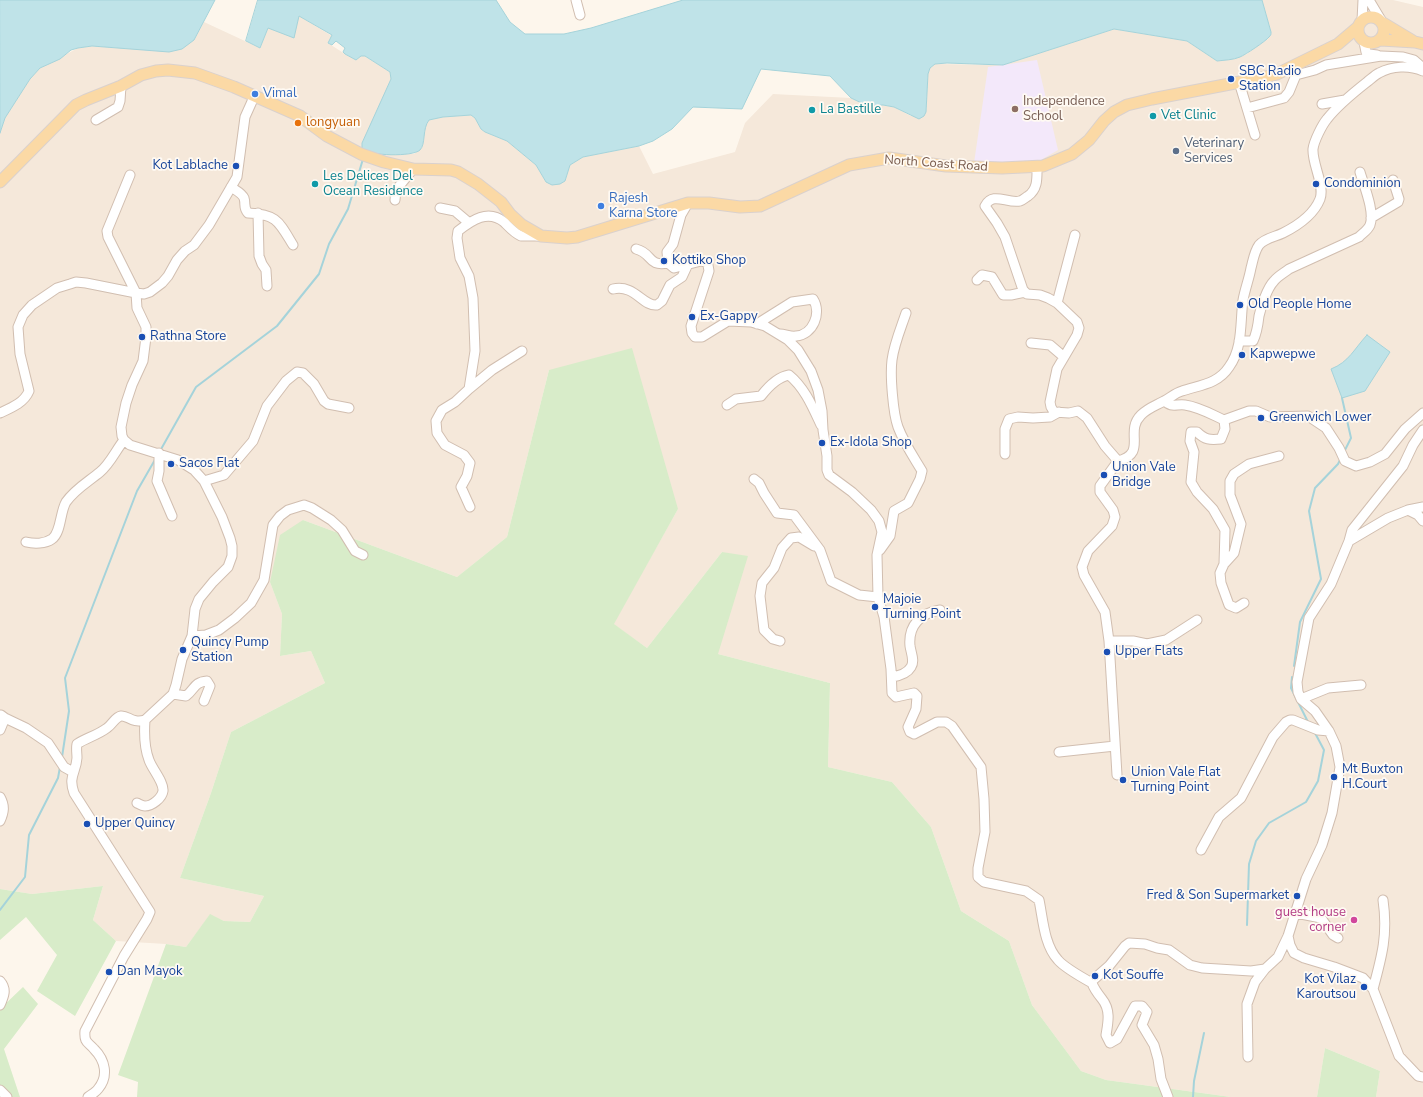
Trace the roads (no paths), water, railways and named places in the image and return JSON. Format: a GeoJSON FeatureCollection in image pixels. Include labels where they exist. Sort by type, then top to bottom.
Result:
{"type":"FeatureCollection","features":[{"type":"Feature","properties":{"kind":"main road"},"geometry":{"type":"LineString","coordinates":[[1338,44],[1369,17],[1373,17],[1419,43]]}},
{"type":"Feature","properties":{"kind":"main road"},"geometry":{"type":"LineString","coordinates":[[1380,40],[1385,31],[1382,22]]}},
{"type":"Feature","properties":{"kind":"main road"},"geometry":{"type":"LineString","coordinates":[[1360,24],[1358,32],[1363,41]]}},
{"type":"Feature","properties":{"kind":"main road"},"geometry":{"type":"LineString","coordinates":[[1338,44],[1363,41],[1374,43],[1380,40],[1419,43]]}},
{"type":"Feature","properties":{"kind":"main road","name":"North Coast Road"},"geometry":{"type":"LineString","coordinates":[[0,182],[76,106],[86,100],[121,86],[141,75],[156,71],[184,71],[205,75],[300,116],[327,136],[365,155],[384,162],[413,169],[451,170],[464,175],[501,202],[510,214],[522,225],[541,236],[567,238],[577,237],[688,203],[709,203],[740,207],[760,206],[849,165],[888,158],[946,166],[1002,168],[1043,166],[1072,154],[1089,140],[1104,121],[1114,112],[1127,105],[1152,98],[1277,74],[1338,44]]}},
{"type":"Feature","properties":{"kind":"street"},"geometry":{"type":"LineString","coordinates":[[576,0],[580,15]]}},
{"type":"Feature","properties":{"kind":"street"},"geometry":{"type":"LineString","coordinates":[[1360,24],[1363,0]]}},
{"type":"Feature","properties":{"kind":"street"},"geometry":{"type":"LineString","coordinates":[[1369,0],[1382,22]]}},
{"type":"Feature","properties":{"kind":"street"},"geometry":{"type":"LineString","coordinates":[[1380,40],[1379,51],[1381,56]]}},
{"type":"Feature","properties":{"kind":"street"},"geometry":{"type":"LineString","coordinates":[[1363,41],[1366,52],[1369,54],[1403,57],[1414,60],[1423,69]]}},
{"type":"Feature","properties":{"kind":"street"},"geometry":{"type":"LineString","coordinates":[[1247,108],[1284,98],[1289,92],[1296,75],[1326,65],[1381,56]]}},
{"type":"Feature","properties":{"kind":"street"},"geometry":{"type":"LineString","coordinates":[[1117,775],[1109,641],[1105,612],[1084,575],[1082,567],[1088,551],[1112,526],[1115,517],[1113,510],[1100,492],[1100,486],[1118,461],[1127,458],[1135,447],[1134,430],[1136,421],[1141,415],[1150,407],[1165,401],[1173,395],[1216,381],[1229,368],[1240,341],[1243,299],[1255,254],[1260,245],[1269,238],[1292,228],[1315,208],[1320,197],[1320,186],[1313,156],[1313,147],[1326,119],[1346,100],[1379,73],[1393,68],[1406,67],[1423,69]]}},
{"type":"Feature","properties":{"kind":"street"},"geometry":{"type":"LineString","coordinates":[[1239,82],[1255,135]]}},
{"type":"Feature","properties":{"kind":"street"},"geometry":{"type":"LineString","coordinates":[[96,120],[118,107],[121,86]]}},
{"type":"Feature","properties":{"kind":"street"},"geometry":{"type":"LineString","coordinates":[[0,413],[21,402],[26,397],[28,391],[20,354],[18,327],[23,315],[32,305],[57,288],[76,282],[136,293],[150,292],[162,283],[168,276],[177,260],[185,251],[194,245],[209,225],[237,177],[245,117],[254,96]]}},
{"type":"Feature","properties":{"kind":"street"},"geometry":{"type":"LineString","coordinates":[[1322,104],[1346,100]]}},
{"type":"Feature","properties":{"kind":"street"},"geometry":{"type":"LineString","coordinates":[[1036,167],[1037,180],[1033,192],[1021,201],[996,198],[988,201],[985,206],[1005,237],[1023,290],[1027,294],[1040,295],[1057,303],[1078,322],[1079,328],[1077,335],[1057,369],[1050,402],[1051,408],[1054,412],[1068,413],[1078,411],[1087,418],[1105,446],[1118,461]]}},
{"type":"Feature","properties":{"kind":"street"},"geometry":{"type":"LineString","coordinates":[[395,200],[396,190],[413,169]]}},
{"type":"Feature","properties":{"kind":"street"},"geometry":{"type":"LineString","coordinates":[[1240,341],[1253,341],[1256,335],[1260,312],[1273,282],[1289,269],[1359,237],[1370,226],[1371,218],[1360,172]]}},
{"type":"Feature","properties":{"kind":"street"},"geometry":{"type":"LineString","coordinates":[[88,1097],[99,1089],[104,1077],[105,1068],[102,1060],[94,1048],[86,1043],[84,1038],[85,1031],[124,956],[150,912],[74,793],[72,786],[73,772],[77,757],[77,744],[106,729],[115,719],[120,716],[125,716],[139,722],[145,720],[173,694],[182,659],[192,636],[195,609],[199,599],[228,567],[232,556],[230,538],[204,481],[194,470],[178,460],[130,445],[122,436],[121,427],[126,403],[143,361],[146,326],[137,308],[136,293],[108,237],[107,231],[130,175]]}},
{"type":"Feature","properties":{"kind":"street"},"geometry":{"type":"LineString","coordinates":[[1371,218],[1398,202],[1399,199],[1393,180]]}},
{"type":"Feature","properties":{"kind":"street"},"geometry":{"type":"LineString","coordinates":[[231,187],[242,194],[248,214],[258,213],[270,216],[280,223],[293,245]]}},
{"type":"Feature","properties":{"kind":"street"},"geometry":{"type":"LineString","coordinates":[[688,203],[681,215],[673,244],[667,252],[668,263],[674,268],[701,261],[706,262],[708,265],[709,271],[691,326],[692,333],[695,337],[702,337],[728,321],[751,322],[777,333],[788,340],[798,350],[811,371],[818,390],[822,411],[827,470],[829,475],[857,497],[871,510],[879,521],[882,532],[877,555],[878,597],[884,617],[892,677],[892,693],[896,697],[914,693],[917,696],[916,709],[908,727],[910,732],[914,734],[937,722],[946,722],[952,726],[980,767],[984,800],[984,832],[978,877],[984,882],[1026,891],[1039,900],[1051,950],[1058,961],[1092,983],[1108,1010],[1106,1035],[1110,1043],[1117,1039],[1135,1006],[1142,1006],[1147,1012],[1142,1025],[1154,1045],[1161,1079],[1168,1097]]}},
{"type":"Feature","properties":{"kind":"street"},"geometry":{"type":"LineString","coordinates":[[440,208],[455,211],[468,222]]}},
{"type":"Feature","properties":{"kind":"street"},"geometry":{"type":"LineString","coordinates":[[258,213],[259,256],[266,270],[267,286]]}},
{"type":"Feature","properties":{"kind":"street"},"geometry":{"type":"LineString","coordinates":[[469,389],[475,351],[473,298],[469,276],[460,258],[457,238],[458,231],[468,222],[489,215],[496,216],[521,236],[541,236]]}},
{"type":"Feature","properties":{"kind":"street"},"geometry":{"type":"LineString","coordinates":[[1057,303],[1075,235]]}},
{"type":"Feature","properties":{"kind":"street"},"geometry":{"type":"LineString","coordinates":[[636,249],[644,252],[654,263],[660,265],[668,263]]}},
{"type":"Feature","properties":{"kind":"street"},"geometry":{"type":"LineString","coordinates":[[613,288],[619,287],[626,289],[650,305],[657,305],[662,301],[670,285],[682,277],[688,264]]}},
{"type":"Feature","properties":{"kind":"street"},"geometry":{"type":"LineString","coordinates":[[977,280],[982,275],[992,278],[1003,295],[1025,292]]}},
{"type":"Feature","properties":{"kind":"street"},"geometry":{"type":"LineString","coordinates":[[757,324],[792,302],[813,299],[817,305],[815,320],[812,328],[806,333],[796,336],[777,333]]}},
{"type":"Feature","properties":{"kind":"street"},"geometry":{"type":"LineString","coordinates":[[877,555],[890,536],[894,511],[908,503],[920,480],[922,471],[908,450],[898,426],[893,398],[892,360],[906,313]]}},
{"type":"Feature","properties":{"kind":"street"},"geometry":{"type":"LineString","coordinates":[[1031,343],[1050,345],[1064,357]]}},
{"type":"Feature","properties":{"kind":"street"},"geometry":{"type":"LineString","coordinates":[[470,507],[461,487],[467,476],[470,463],[464,455],[446,445],[436,433],[436,421],[442,410],[455,402],[492,370],[522,351]]}},
{"type":"Feature","properties":{"kind":"street"},"geometry":{"type":"LineString","coordinates":[[204,481],[224,475],[253,441],[267,406],[286,381],[297,372],[303,373],[314,384],[324,401],[328,404],[349,408]]}},
{"type":"Feature","properties":{"kind":"street"},"geometry":{"type":"LineString","coordinates":[[727,405],[736,399],[761,396],[777,380],[783,376],[789,375],[800,385],[811,403],[823,430]]}},
{"type":"Feature","properties":{"kind":"street"},"geometry":{"type":"LineString","coordinates":[[1165,401],[1168,405],[1184,405],[1198,408],[1224,420],[1249,411],[1256,411],[1270,417],[1308,416],[1326,428],[1339,448],[1345,461],[1356,466],[1370,462],[1385,454],[1405,429],[1423,413]]}},
{"type":"Feature","properties":{"kind":"street"},"geometry":{"type":"LineString","coordinates":[[1005,454],[1005,429],[1009,419],[1018,417],[1050,417],[1059,412]]}},
{"type":"Feature","properties":{"kind":"street"},"geometry":{"type":"LineString","coordinates":[[1224,420],[1224,429],[1221,440],[1204,439],[1197,432],[1191,432],[1190,441],[1194,452],[1191,482],[1197,492],[1213,509],[1224,530],[1224,564]]}},
{"type":"Feature","properties":{"kind":"street"},"geometry":{"type":"LineString","coordinates":[[1248,1057],[1247,1004],[1255,982],[1265,969],[1278,957],[1288,936],[1306,879],[1322,845],[1332,813],[1340,767],[1336,746],[1329,731],[1315,711],[1301,699],[1298,692],[1297,682],[1309,618],[1331,584],[1352,530],[1403,466],[1413,444],[1423,430]]}},
{"type":"Feature","properties":{"kind":"street"},"geometry":{"type":"LineString","coordinates":[[26,542],[33,544],[52,540],[56,535],[63,506],[72,493],[101,472],[124,440]]}},
{"type":"Feature","properties":{"kind":"street"},"geometry":{"type":"LineString","coordinates":[[159,453],[159,471],[157,481],[172,516]]}},
{"type":"Feature","properties":{"kind":"street"},"geometry":{"type":"LineString","coordinates":[[1244,603],[1236,608],[1229,605],[1221,583],[1220,573],[1224,564],[1234,553],[1241,524],[1230,495],[1230,481],[1234,474],[1249,464],[1279,456]]}},
{"type":"Feature","properties":{"kind":"street"},"geometry":{"type":"LineString","coordinates":[[754,479],[759,483],[764,494],[777,513],[794,515],[820,550],[831,581],[859,595],[878,597]]}},
{"type":"Feature","properties":{"kind":"street"},"geometry":{"type":"LineString","coordinates":[[192,636],[206,635],[219,630],[251,603],[264,580],[273,525],[280,516],[288,510],[304,505],[312,508],[332,520],[342,530],[355,551],[363,555]]}},
{"type":"Feature","properties":{"kind":"street"},"geometry":{"type":"LineString","coordinates":[[1349,541],[1388,518],[1408,510],[1423,507]]}},
{"type":"Feature","properties":{"kind":"street"},"geometry":{"type":"LineString","coordinates":[[1408,510],[1418,515],[1423,521]]}},
{"type":"Feature","properties":{"kind":"street"},"geometry":{"type":"LineString","coordinates":[[780,641],[773,639],[764,630],[760,596],[762,583],[774,568],[782,548],[791,538],[800,537],[820,550]]}},
{"type":"Feature","properties":{"kind":"street"},"geometry":{"type":"LineString","coordinates":[[892,677],[905,672],[911,667],[913,662],[910,638],[913,628],[919,619],[931,611],[940,610]]}},
{"type":"Feature","properties":{"kind":"street"},"geometry":{"type":"LineString","coordinates":[[1109,641],[1133,641],[1147,644],[1166,640],[1197,620]]}},
{"type":"Feature","properties":{"kind":"street"},"geometry":{"type":"LineString","coordinates":[[173,694],[186,696],[195,685],[201,682],[207,682],[210,686],[204,701]]}},
{"type":"Feature","properties":{"kind":"street"},"geometry":{"type":"LineString","coordinates":[[1301,699],[1328,688],[1361,685]]}},
{"type":"Feature","properties":{"kind":"street"},"geometry":{"type":"LineString","coordinates":[[0,730],[3,716],[26,728],[48,743],[64,767],[73,772]]}},
{"type":"Feature","properties":{"kind":"street"},"geometry":{"type":"LineString","coordinates":[[137,803],[143,806],[151,804],[161,797],[163,789],[146,752],[144,740],[145,720]]}},
{"type":"Feature","properties":{"kind":"street"},"geometry":{"type":"LineString","coordinates":[[1201,850],[1219,817],[1241,798],[1273,737],[1286,722],[1294,720],[1318,730],[1329,731]]}},
{"type":"Feature","properties":{"kind":"street"},"geometry":{"type":"LineString","coordinates":[[1059,752],[1115,746]]}},
{"type":"Feature","properties":{"kind":"street"},"geometry":{"type":"LineString","coordinates":[[0,797],[4,803],[4,808],[0,821]]}},
{"type":"Feature","properties":{"kind":"street"},"geometry":{"type":"LineString","coordinates":[[1373,989],[1385,937],[1386,917],[1383,900]]}},
{"type":"Feature","properties":{"kind":"street"},"geometry":{"type":"LineString","coordinates":[[1296,913],[1321,918],[1333,935],[1338,938]]}},
{"type":"Feature","properties":{"kind":"street"},"geometry":{"type":"LineString","coordinates":[[1288,936],[1290,945],[1294,952],[1304,958],[1363,978],[1373,989],[1399,1056],[1418,1076],[1423,1077]]}},
{"type":"Feature","properties":{"kind":"street"},"geometry":{"type":"LineString","coordinates":[[1092,983],[1093,980],[1109,966],[1124,946],[1129,943],[1145,944],[1169,950],[1190,965],[1202,968],[1251,971],[1265,969]]}},
{"type":"Feature","properties":{"kind":"street"},"geometry":{"type":"LineString","coordinates":[[0,981],[4,985],[5,993],[0,1005]]}},
{"type":"Feature","properties":{"kind":"street"},"geometry":{"type":"LineString","coordinates":[[0,1090],[7,1097]]}},
{"type":"Feature","properties":{"kind":"water"},"geometry":{"type":"Polygon","coordinates":[[[0,0],[215,0],[194,40],[182,49],[169,52],[92,46],[71,50],[60,59],[40,68],[30,79],[5,118],[0,133],[0,0]]]}},
{"type":"Feature","properties":{"kind":"water"},"geometry":{"type":"Polygon","coordinates":[[[258,0],[496,0],[510,22],[525,34],[564,34],[591,28],[683,0],[1262,0],[1271,35],[1264,42],[1243,56],[1235,59],[1217,61],[1187,41],[1114,29],[1003,65],[935,64],[930,68],[928,74],[926,112],[924,116],[919,119],[894,107],[883,105],[868,106],[851,98],[830,76],[761,69],[742,109],[693,107],[672,129],[653,141],[639,146],[583,157],[570,165],[565,181],[560,184],[552,185],[546,182],[536,165],[507,141],[481,129],[475,118],[471,115],[443,117],[429,120],[425,128],[422,147],[416,152],[391,155],[373,153],[362,149],[362,143],[391,79],[390,72],[365,56],[361,56],[356,60],[345,54],[343,52],[345,48],[336,41],[332,45],[328,43],[332,35],[299,16],[294,38],[268,28],[260,48],[246,41],[258,0]]]}},
{"type":"Feature","properties":{"kind":"water"},"geometry":{"type":"Polygon","coordinates":[[[1367,335],[1390,352],[1365,391],[1342,398],[1331,369],[1347,359],[1367,335]]]}},
{"type":"Feature","properties":{"kind":"waterway"},"geometry":{"type":"LineString","coordinates":[[160,451],[196,387],[277,326],[319,274],[329,244],[348,209],[363,159]]}},
{"type":"Feature","properties":{"kind":"waterway"},"geometry":{"type":"LineString","coordinates":[[1342,398],[1351,438],[1345,450]]}},
{"type":"Feature","properties":{"kind":"waterway"},"geometry":{"type":"LineString","coordinates":[[62,757],[69,711],[65,678],[137,491],[156,458]]}},
{"type":"Feature","properties":{"kind":"waterway"},"geometry":{"type":"LineString","coordinates":[[1294,666],[1300,622],[1321,579],[1309,511],[1315,488],[1340,460]]}},
{"type":"Feature","properties":{"kind":"waterway"},"geometry":{"type":"LineString","coordinates":[[1292,677],[1291,688],[1308,722]]}},
{"type":"Feature","properties":{"kind":"waterway"},"geometry":{"type":"LineString","coordinates":[[1247,925],[1249,864],[1256,841],[1269,823],[1306,802],[1318,781],[1324,750],[1315,733]]}},
{"type":"Feature","properties":{"kind":"waterway"},"geometry":{"type":"LineString","coordinates":[[0,910],[25,877],[29,835],[58,778],[60,767]]}},
{"type":"Feature","properties":{"kind":"waterway"},"geometry":{"type":"LineString","coordinates":[[1193,1097],[1194,1081],[1204,1033]]}},
{"type":"Feature","properties":{"kind":"place","name":"SBC Radio Station"},"geometry":{"type":"Point","coordinates":[1231,79]}},
{"type":"Feature","properties":{"kind":"place","name":"Vimal"},"geometry":{"type":"Point","coordinates":[255,94]}},
{"type":"Feature","properties":{"kind":"place","name":"Independence School"},"geometry":{"type":"Point","coordinates":[1015,109]}},
{"type":"Feature","properties":{"kind":"place","name":"La Bastille"},"geometry":{"type":"Point","coordinates":[812,110]}},
{"type":"Feature","properties":{"kind":"place","name":"Vet Clinic"},"geometry":{"type":"Point","coordinates":[1153,116]}},
{"type":"Feature","properties":{"kind":"place","name":"longyuan"},"geometry":{"type":"Point","coordinates":[298,123]}},
{"type":"Feature","properties":{"kind":"place","name":"Veterinary Services"},"geometry":{"type":"Point","coordinates":[1176,151]}},
{"type":"Feature","properties":{"kind":"place","name":"Kot Lablache"},"geometry":{"type":"Point","coordinates":[236,166]}},
{"type":"Feature","properties":{"kind":"place","name":"Les Delices Del Ocean Residence"},"geometry":{"type":"Point","coordinates":[315,184]}},
{"type":"Feature","properties":{"kind":"place","name":"Condominion"},"geometry":{"type":"Point","coordinates":[1316,184]}},
{"type":"Feature","properties":{"kind":"place","name":"Rajesh Karna Store"},"geometry":{"type":"Point","coordinates":[601,206]}},
{"type":"Feature","properties":{"kind":"place","name":"Kottiko Shop"},"geometry":{"type":"Point","coordinates":[664,261]}},
{"type":"Feature","properties":{"kind":"place","name":"Old People Home"},"geometry":{"type":"Point","coordinates":[1240,305]}},
{"type":"Feature","properties":{"kind":"place","name":"Ex-Gappy"},"geometry":{"type":"Point","coordinates":[692,317]}},
{"type":"Feature","properties":{"kind":"place","name":"Rathna Store"},"geometry":{"type":"Point","coordinates":[142,337]}},
{"type":"Feature","properties":{"kind":"place","name":"Kapwepwe"},"geometry":{"type":"Point","coordinates":[1242,355]}},
{"type":"Feature","properties":{"kind":"place","name":"Greenwich Lower"},"geometry":{"type":"Point","coordinates":[1261,418]}},
{"type":"Feature","properties":{"kind":"place","name":"Ex-Idola Shop"},"geometry":{"type":"Point","coordinates":[822,443]}},
{"type":"Feature","properties":{"kind":"place","name":"Sacos Flat"},"geometry":{"type":"Point","coordinates":[171,464]}},
{"type":"Feature","properties":{"kind":"place","name":"Union Vale Bridge"},"geometry":{"type":"Point","coordinates":[1104,475]}},
{"type":"Feature","properties":{"kind":"place","name":"Majoie Turning Point"},"geometry":{"type":"Point","coordinates":[875,607]}},
{"type":"Feature","properties":{"kind":"place","name":"Quincy Pump Station"},"geometry":{"type":"Point","coordinates":[183,650]}},
{"type":"Feature","properties":{"kind":"place","name":"Upper Flats"},"geometry":{"type":"Point","coordinates":[1107,652]}},
{"type":"Feature","properties":{"kind":"place","name":"Mt Buxton H.Court"},"geometry":{"type":"Point","coordinates":[1334,777]}},
{"type":"Feature","properties":{"kind":"place","name":"Union Vale Flat Turning Point"},"geometry":{"type":"Point","coordinates":[1123,780]}},
{"type":"Feature","properties":{"kind":"place","name":"Upper Quincy"},"geometry":{"type":"Point","coordinates":[87,824]}},
{"type":"Feature","properties":{"kind":"place","name":"Fred & Son Supermarket"},"geometry":{"type":"Point","coordinates":[1297,896]}},
{"type":"Feature","properties":{"kind":"place","name":"guest house corner"},"geometry":{"type":"Point","coordinates":[1354,920]}},
{"type":"Feature","properties":{"kind":"place","name":"Dan Mayok"},"geometry":{"type":"Point","coordinates":[109,972]}},
{"type":"Feature","properties":{"kind":"place","name":"Kot Souffe"},"geometry":{"type":"Point","coordinates":[1095,976]}},
{"type":"Feature","properties":{"kind":"place","name":"Kot Vilaz Karoutsou"},"geometry":{"type":"Point","coordinates":[1364,987]}}]}
